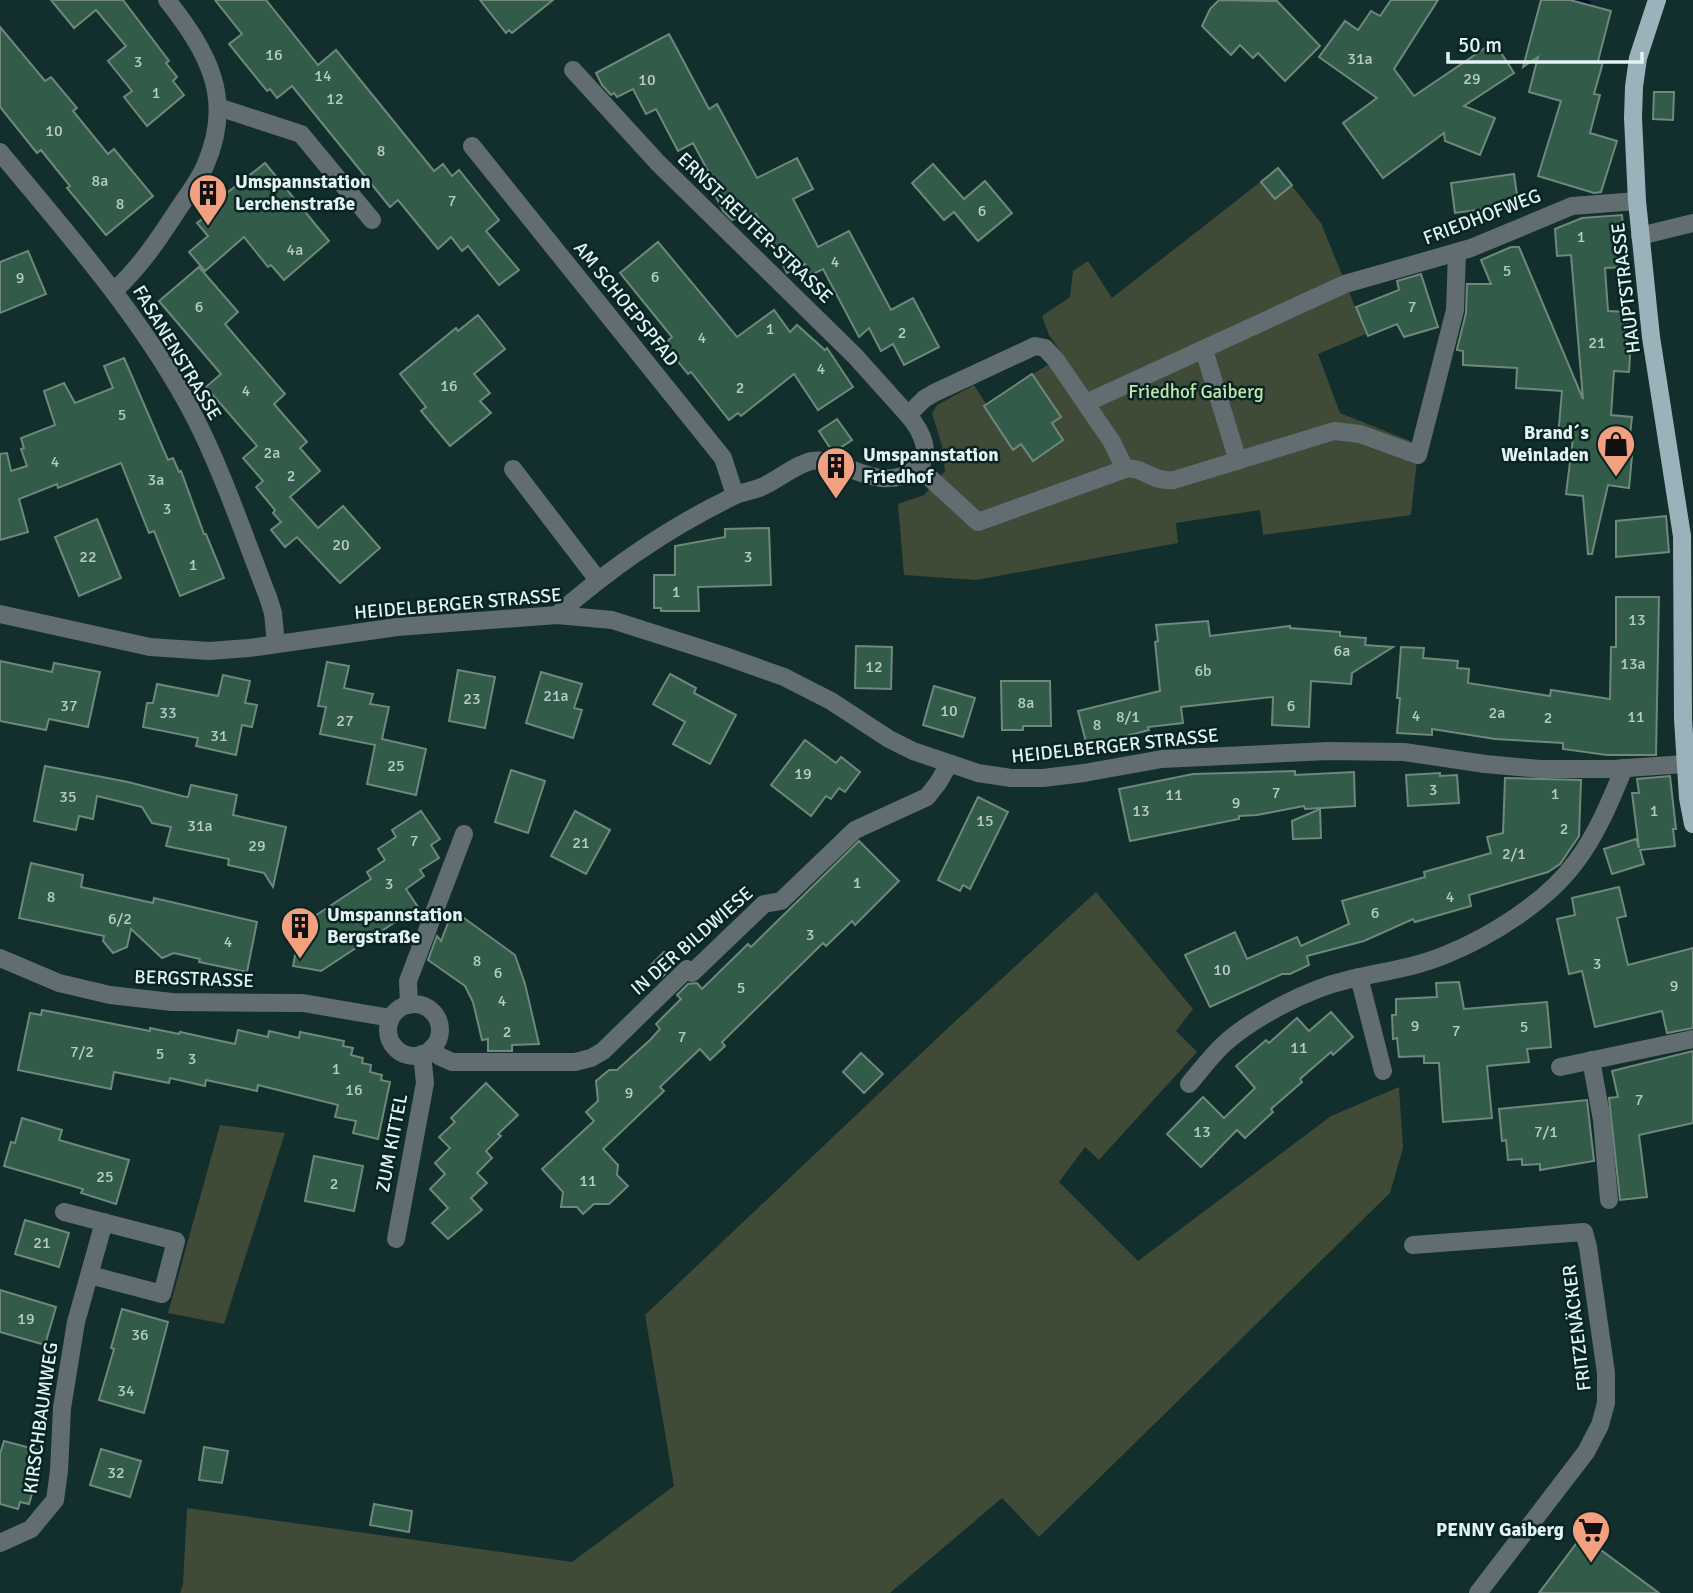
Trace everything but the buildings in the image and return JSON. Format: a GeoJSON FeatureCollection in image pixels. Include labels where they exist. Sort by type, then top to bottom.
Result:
{"type":"FeatureCollection","features":[{"type":"Feature","properties":{"kind":"main road","name":"HAUPTSTRASSE"},"geometry":{"type":"LineString","coordinates":[[1657,0],[1643,38],[1634,87],[1637,201],[1651,337],[1682,536],[1685,764],[1693,824]]}},
{"type":"Feature","properties":{"kind":"street"},"geometry":{"type":"LineString","coordinates":[[114,290],[150,252],[204,167],[218,117],[214,79],[204,51],[167,0]]}},
{"type":"Feature","properties":{"kind":"street","name":"ERNST-REUTER-STRASSE"},"geometry":{"type":"LineString","coordinates":[[573,70],[658,163],[855,356],[908,415],[924,441],[925,455],[918,467]]}},
{"type":"Feature","properties":{"kind":"street"},"geometry":{"type":"LineString","coordinates":[[218,107],[301,134],[372,220]]}},
{"type":"Feature","properties":{"kind":"street","name":"AM SCHOEPSPFAD"},"geometry":{"type":"LineString","coordinates":[[471,146],[723,458],[735,495]]}},
{"type":"Feature","properties":{"kind":"street","name":"FASANENSTRASSE"},"geometry":{"type":"LineString","coordinates":[[0,152],[114,290],[172,377],[202,433],[268,597],[273,613],[276,644]]}},
{"type":"Feature","properties":{"kind":"street","name":"FRIEDHOFWEG"},"geometry":{"type":"LineString","coordinates":[[1086,403],[1345,284],[1457,252],[1572,206],[1637,201]]}},
{"type":"Feature","properties":{"kind":"street"},"geometry":{"type":"LineString","coordinates":[[1640,236],[1693,223]]}},
{"type":"Feature","properties":{"kind":"street"},"geometry":{"type":"LineString","coordinates":[[557,615],[598,580],[648,545],[735,495],[760,488],[805,463],[817,460],[879,477],[899,477],[918,467],[978,522],[1132,467],[1154,478],[1168,481],[1339,430],[1365,436],[1418,455],[1455,310],[1457,252]]}},
{"type":"Feature","properties":{"kind":"street"},"geometry":{"type":"LineString","coordinates":[[908,415],[923,399],[934,393],[1039,346],[1048,350],[1086,403],[1112,442],[1125,469]]}},
{"type":"Feature","properties":{"kind":"street"},"geometry":{"type":"LineString","coordinates":[[1204,351],[1238,461]]}},
{"type":"Feature","properties":{"kind":"street"},"geometry":{"type":"LineString","coordinates":[[513,469],[598,580]]}},
{"type":"Feature","properties":{"kind":"street","name":"HEIDELBERGER STRASSE"},"geometry":{"type":"LineString","coordinates":[[0,614],[176,650],[228,650],[397,627],[557,615],[576,615],[626,623],[765,670],[819,694],[901,746],[948,764],[994,776],[1027,779],[1182,758],[1373,751],[1426,754],[1502,766],[1565,769],[1685,764]]}},
{"type":"Feature","properties":{"kind":"street","name":"IN DER BILDWIESE"},"geometry":{"type":"LineString","coordinates":[[427,1051],[452,1062],[575,1062],[591,1058],[603,1051],[687,969],[692,973],[764,904],[781,901],[855,830],[927,797],[939,783],[948,764]]}},
{"type":"Feature","properties":{"kind":"street"},"geometry":{"type":"LineString","coordinates":[[1189,1084],[1216,1052],[1255,1021],[1315,991],[1444,956],[1494,931],[1531,905],[1568,872],[1580,857],[1624,768]]}},
{"type":"Feature","properties":{"kind":"street"},"geometry":{"type":"LineString","coordinates":[[409,1005],[408,981],[464,834]]}},
{"type":"Feature","properties":{"kind":"street","name":"BERGSTRASSE"},"geometry":{"type":"LineString","coordinates":[[0,958],[59,983],[110,995],[181,1002],[303,1003],[391,1017]]}},
{"type":"Feature","properties":{"kind":"street"},"geometry":{"type":"LineString","coordinates":[[1359,977],[1382,1070]]}},
{"type":"Feature","properties":{"kind":"street"},"geometry":{"type":"LineString","coordinates":[[409,1005],[424,1006],[437,1019],[440,1030],[438,1039],[427,1051],[405,1054],[392,1043],[388,1033],[391,1017],[397,1010],[409,1005]]}},
{"type":"Feature","properties":{"kind":"street"},"geometry":{"type":"LineString","coordinates":[[1560,1067],[1693,1039]]}},
{"type":"Feature","properties":{"kind":"street","name":"ZUM KITTEL"},"geometry":{"type":"LineString","coordinates":[[396,1239],[425,1083],[427,1051]]}},
{"type":"Feature","properties":{"kind":"street"},"geometry":{"type":"LineString","coordinates":[[1591,1060],[1602,1120],[1609,1200]]}},
{"type":"Feature","properties":{"kind":"street"},"geometry":{"type":"LineString","coordinates":[[64,1212],[176,1241],[162,1294],[90,1275]]}},
{"type":"Feature","properties":{"kind":"street","name":"KIRSCHBAUMWEG"},"geometry":{"type":"LineString","coordinates":[[0,1543],[31,1529],[55,1500],[62,1408],[76,1322],[104,1222]]}},
{"type":"Feature","properties":{"kind":"street","name":"FRITZENÄCKER"},"geometry":{"type":"LineString","coordinates":[[1413,1245],[1584,1232],[1588,1247],[1606,1373],[1606,1403],[1600,1425],[1586,1452],[1478,1593]]}},
{"type":"Feature","properties":{"kind":"green space","name":"Friedhof Gaiberg"},"geometry":{"type":"Polygon","coordinates":[[[1278,168],[1321,223],[1366,334],[1318,354],[1340,413],[1413,442],[1417,460],[1411,515],[1263,535],[1260,510],[1176,523],[1178,543],[976,580],[904,575],[898,504],[924,495],[945,471],[942,446],[932,413],[937,405],[974,385],[986,404],[1063,355],[1049,335],[1042,316],[1070,297],[1073,271],[1088,261],[1112,298],[1278,168]]]}},
{"type":"Feature","properties":{"kind":"green space"},"geometry":{"type":"Polygon","coordinates":[[[1096,892],[1193,1009],[1176,1031],[1197,1052],[1099,1160],[1085,1147],[1059,1182],[1138,1261],[1331,1116],[1399,1087],[1403,1148],[1390,1193],[1039,1537],[1002,1498],[890,1593],[180,1593],[183,1584],[187,1508],[572,1562],[674,1486],[645,1315],[1096,892]]]}},
{"type":"Feature","properties":{"kind":"green space"},"geometry":{"type":"Polygon","coordinates":[[[220,1125],[285,1133],[224,1324],[168,1313],[220,1125]]]}},
{"type":"Feature","properties":{"kind":"waterway"},"geometry":{"type":"LineString","coordinates":[[1572,0],[1587,4]]}},
{"type":"Feature","properties":{"kind":"place","name":"Umspannstation Lerchenstraße"},"geometry":{"type":"Point","coordinates":[208,227]}},
{"type":"Feature","properties":{"kind":"place","name":"Brand´s Weinladen"},"geometry":{"type":"Point","coordinates":[1616,478]}},
{"type":"Feature","properties":{"kind":"place","name":"Umspannstation Friedhof"},"geometry":{"type":"Point","coordinates":[836,500]}},
{"type":"Feature","properties":{"kind":"place","name":"Umspannstation Bergstraße"},"geometry":{"type":"Point","coordinates":[300,960]}},
{"type":"Feature","properties":{"kind":"place","name":"PENNY Gaiberg"},"geometry":{"type":"Point","coordinates":[1591,1564]}}]}
